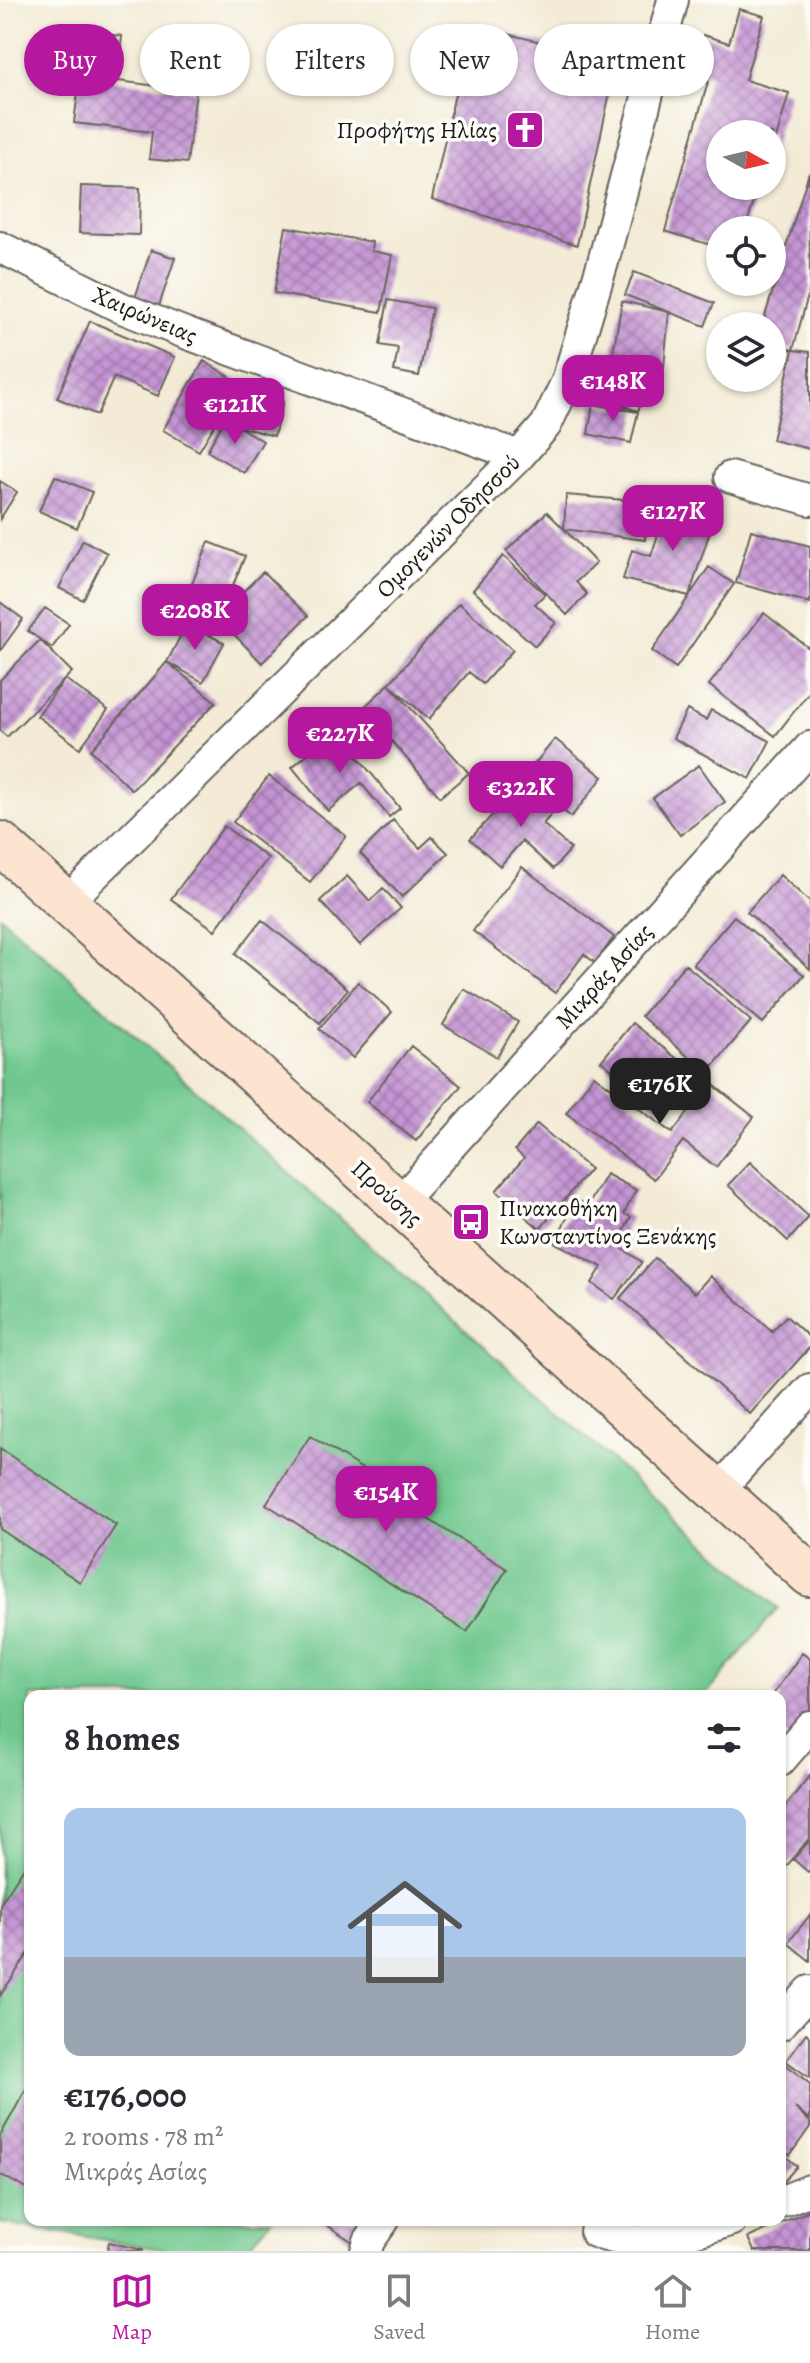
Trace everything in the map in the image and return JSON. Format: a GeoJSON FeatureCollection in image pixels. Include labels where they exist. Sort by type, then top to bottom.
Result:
{"type":"FeatureCollection","features":[{"type":"Feature","properties":{"kind":"main road","name":"Προύσης"},"geometry":{"type":"LineString","coordinates":[[0,843],[810,1575]]}},
{"type":"Feature","properties":{"kind":"street","name":"Ομογενών Οδησσού"},"geometry":{"type":"LineString","coordinates":[[66,903],[519,456],[546,425],[567,381],[603,262],[673,0]]}},
{"type":"Feature","properties":{"kind":"street","name":"Χαιρώνειας"},"geometry":{"type":"LineString","coordinates":[[0,247],[122,308],[519,456]]}},
{"type":"Feature","properties":{"kind":"street"},"geometry":{"type":"LineString","coordinates":[[730,477],[810,500]]}},
{"type":"Feature","properties":{"kind":"street","name":"Μικράς Ασίας"},"geometry":{"type":"LineString","coordinates":[[398,1204],[810,747]]}},
{"type":"Feature","properties":{"kind":"street"},"geometry":{"type":"LineString","coordinates":[[718,1491],[810,1389]]}},
{"type":"Feature","properties":{"kind":"street"},"geometry":{"type":"LineString","coordinates":[[786,1754],[810,1726]]}},
{"type":"Feature","properties":{"kind":"street"},"geometry":{"type":"LineString","coordinates":[[786,2018],[810,1991]]}},
{"type":"Feature","properties":{"kind":"street"},"geometry":{"type":"LineString","coordinates":[[786,2200],[810,2190]]}},
{"type":"Feature","properties":{"kind":"street"},"geometry":{"type":"LineString","coordinates":[[366,2251],[380,2226]]}},
{"type":"Feature","properties":{"kind":"street"},"geometry":{"type":"LineString","coordinates":[[593,2234],[619,2240],[645,2241],[710,2226]]}},
{"type":"Feature","properties":{"kind":"green space"},"geometry":{"type":"Polygon","coordinates":[[[0,916],[778,1608],[710,1690],[24,1690],[24,2226],[266,2226],[245,2251],[173,2251],[0,2223],[0,916]]]}},
{"type":"Feature","properties":{"kind":"building"},"geometry":{"type":"Polygon","coordinates":[[[739,9],[764,16],[745,80],[789,93],[781,120],[706,120],[706,200],[754,200],[749,216],[706,216],[706,244],[665,231],[704,96],[714,96],[714,38],[729,43],[739,9]]]}},
{"type":"Feature","properties":{"kind":"building","name":"Προφήτης Ηλίας"},"geometry":{"type":"Polygon","coordinates":[[[518,36],[534,40],[534,96],[609,96],[577,245],[432,199],[454,96],[518,96],[518,36]]]}},
{"type":"Feature","properties":{"kind":"building"},"geometry":{"type":"Polygon","coordinates":[[[124,82],[140,84],[140,96],[195,96],[187,163],[149,159],[152,132],[74,123],[77,96],[124,96],[124,82]]]}},
{"type":"Feature","properties":{"kind":"building"},"geometry":{"type":"Polygon","coordinates":[[[809,172],[810,288],[793,350],[786,348],[786,312],[766,312],[771,296],[786,296],[786,247],[809,172]]]}},
{"type":"Feature","properties":{"kind":"building"},"geometry":{"type":"Polygon","coordinates":[[[81,186],[140,188],[139,235],[79,233],[81,186]]]}},
{"type":"Feature","properties":{"kind":"building"},"geometry":{"type":"Polygon","coordinates":[[[286,227],[372,242],[371,251],[392,255],[381,312],[274,293],[286,227]]]}},
{"type":"Feature","properties":{"kind":"building"},"geometry":{"type":"Polygon","coordinates":[[[151,250],[175,258],[158,309],[134,301],[151,250]]]}},
{"type":"Feature","properties":{"kind":"building"},"geometry":{"type":"Polygon","coordinates":[[[634,272],[714,303],[710,312],[706,312],[705,326],[625,295],[634,272]]]}},
{"type":"Feature","properties":{"kind":"building"},"geometry":{"type":"Polygon","coordinates":[[[388,300],[432,308],[419,376],[394,371],[398,348],[380,345],[388,300]]]}},
{"type":"Feature","properties":{"kind":"building"},"geometry":{"type":"Polygon","coordinates":[[[622,301],[669,312],[664,367],[612,359],[622,301]]]}},
{"type":"Feature","properties":{"kind":"building"},"geometry":{"type":"Polygon","coordinates":[[[90,321],[175,357],[158,396],[114,377],[97,415],[57,398],[90,321]]]}},
{"type":"Feature","properties":{"kind":"building"},"geometry":{"type":"Polygon","coordinates":[[[793,350],[810,352],[810,449],[772,440],[783,392],[786,392],[793,350]]]}},
{"type":"Feature","properties":{"kind":"building"},"geometry":{"type":"Polygon","coordinates":[[[204,361],[240,383],[199,451],[163,430],[204,361]]]}},
{"type":"Feature","properties":{"kind":"building"},"geometry":{"type":"Polygon","coordinates":[[[624,366],[652,376],[638,411],[611,402],[624,366]]]}},
{"type":"Feature","properties":{"kind":"building"},"geometry":{"type":"Polygon","coordinates":[[[247,393],[283,402],[274,436],[237,426],[247,393]]]}},
{"type":"Feature","properties":{"kind":"building"},"geometry":{"type":"Polygon","coordinates":[[[593,404],[638,412],[631,443],[588,434],[593,404]]]}},
{"type":"Feature","properties":{"kind":"building"},"geometry":{"type":"Polygon","coordinates":[[[225,419],[263,441],[244,473],[207,451],[225,419]]]}},
{"type":"Feature","properties":{"kind":"building"},"geometry":{"type":"Polygon","coordinates":[[[55,476],[92,492],[77,528],[39,511],[55,476]]]}},
{"type":"Feature","properties":{"kind":"building"},"geometry":{"type":"Polygon","coordinates":[[[0,481],[17,492],[0,519],[0,481]]]}},
{"type":"Feature","properties":{"kind":"building"},"geometry":{"type":"Polygon","coordinates":[[[566,495],[648,502],[645,540],[564,529],[566,495]]]}},
{"type":"Feature","properties":{"kind":"building"},"geometry":{"type":"Polygon","coordinates":[[[668,504],[714,519],[689,596],[623,579],[632,550],[651,556],[668,504]]]}},
{"type":"Feature","properties":{"kind":"building"},"geometry":{"type":"Polygon","coordinates":[[[547,512],[596,563],[576,582],[587,594],[567,615],[506,551],[547,512]]]}},
{"type":"Feature","properties":{"kind":"building"},"geometry":{"type":"Polygon","coordinates":[[[751,530],[810,546],[810,603],[736,583],[751,530]]]}},
{"type":"Feature","properties":{"kind":"building"},"geometry":{"type":"Polygon","coordinates":[[[83,540],[107,553],[83,600],[59,588],[83,540]]]}},
{"type":"Feature","properties":{"kind":"building"},"geometry":{"type":"Polygon","coordinates":[[[209,542],[245,556],[227,600],[191,586],[209,542]]]}},
{"type":"Feature","properties":{"kind":"building"},"geometry":{"type":"Polygon","coordinates":[[[503,556],[545,594],[535,604],[556,623],[535,646],[473,590],[503,556]]]}},
{"type":"Feature","properties":{"kind":"building"},"geometry":{"type":"Polygon","coordinates":[[[709,567],[734,584],[676,668],[652,651],[709,567]]]}},
{"type":"Feature","properties":{"kind":"building"},"geometry":{"type":"Polygon","coordinates":[[[263,572],[308,616],[262,663],[217,617],[263,572]]]}},
{"type":"Feature","properties":{"kind":"building"},"geometry":{"type":"Polygon","coordinates":[[[0,602],[23,619],[0,651],[0,602]]]}},
{"type":"Feature","properties":{"kind":"building"},"geometry":{"type":"Polygon","coordinates":[[[459,603],[513,650],[483,684],[469,672],[429,719],[389,684],[459,603]]]}},
{"type":"Feature","properties":{"kind":"building"},"geometry":{"type":"Polygon","coordinates":[[[45,608],[69,624],[52,648],[28,631],[45,608]]]}},
{"type":"Feature","properties":{"kind":"building"},"geometry":{"type":"Polygon","coordinates":[[[764,613],[810,649],[810,691],[775,736],[709,685],[764,613]]]}},
{"type":"Feature","properties":{"kind":"building"},"geometry":{"type":"Polygon","coordinates":[[[187,623],[224,643],[203,682],[167,662],[187,623]]]}},
{"type":"Feature","properties":{"kind":"building"},"geometry":{"type":"Polygon","coordinates":[[[40,640],[72,672],[7,737],[0,731],[0,680],[40,640]]]}},
{"type":"Feature","properties":{"kind":"building"},"geometry":{"type":"Polygon","coordinates":[[[167,662],[216,702],[132,790],[91,750],[167,662]]]}},
{"type":"Feature","properties":{"kind":"building"},"geometry":{"type":"Polygon","coordinates":[[[65,679],[108,710],[80,748],[37,716],[65,679]]]}},
{"type":"Feature","properties":{"kind":"building"},"geometry":{"type":"Polygon","coordinates":[[[389,684],[469,773],[440,797],[363,708],[389,684]]]}},
{"type":"Feature","properties":{"kind":"building"},"geometry":{"type":"Polygon","coordinates":[[[687,710],[706,720],[711,710],[770,741],[750,779],[673,738],[687,710]]]}},
{"type":"Feature","properties":{"kind":"building"},"geometry":{"type":"Polygon","coordinates":[[[336,731],[400,808],[389,817],[361,783],[328,811],[292,767],[336,731]]]}},
{"type":"Feature","properties":{"kind":"building"},"geometry":{"type":"Polygon","coordinates":[[[555,739],[603,777],[571,817],[523,778],[555,739]]]}},
{"type":"Feature","properties":{"kind":"building"},"geometry":{"type":"Polygon","coordinates":[[[699,765],[725,802],[680,835],[653,798],[699,765]]]}},
{"type":"Feature","properties":{"kind":"building"},"geometry":{"type":"Polygon","coordinates":[[[269,776],[346,836],[310,882],[233,822],[269,776]]]}},
{"type":"Feature","properties":{"kind":"building"},"geometry":{"type":"Polygon","coordinates":[[[524,781],[556,809],[543,824],[571,849],[553,869],[522,841],[500,866],[470,839],[524,781]]]}},
{"type":"Feature","properties":{"kind":"building"},"geometry":{"type":"Polygon","coordinates":[[[393,820],[420,848],[432,837],[448,853],[402,897],[360,853],[393,820]]]}},
{"type":"Feature","properties":{"kind":"building"},"geometry":{"type":"Polygon","coordinates":[[[224,826],[268,858],[215,930],[171,899],[224,826]]]}},
{"type":"Feature","properties":{"kind":"building"},"geometry":{"type":"Polygon","coordinates":[[[522,867],[614,937],[595,963],[584,954],[555,993],[473,931],[522,867]]]}},
{"type":"Feature","properties":{"kind":"building"},"geometry":{"type":"Polygon","coordinates":[[[780,875],[810,902],[810,969],[747,912],[780,875]]]}},
{"type":"Feature","properties":{"kind":"building"},"geometry":{"type":"Polygon","coordinates":[[[347,876],[370,901],[383,888],[401,908],[360,945],[320,901],[347,876]]]}},
{"type":"Feature","properties":{"kind":"building"},"geometry":{"type":"Polygon","coordinates":[[[734,916],[804,975],[763,1023],[693,964],[734,916]]]}},
{"type":"Feature","properties":{"kind":"building"},"geometry":{"type":"Polygon","coordinates":[[[262,920],[348,989],[320,1023],[235,954],[262,920]]]}},
{"type":"Feature","properties":{"kind":"building"},"geometry":{"type":"Polygon","coordinates":[[[685,964],[751,1021],[707,1073],[641,1016],[685,964]]]}},
{"type":"Feature","properties":{"kind":"building"},"geometry":{"type":"Polygon","coordinates":[[[358,982],[392,1012],[353,1058],[319,1029],[358,982]]]}},
{"type":"Feature","properties":{"kind":"building"},"geometry":{"type":"Polygon","coordinates":[[[464,989],[518,1022],[497,1057],[443,1025],[464,989]]]}},
{"type":"Feature","properties":{"kind":"building"},"geometry":{"type":"Polygon","coordinates":[[[632,1023],[690,1069],[660,1108],[601,1061],[632,1023]]]}},
{"type":"Feature","properties":{"kind":"building"},"geometry":{"type":"Polygon","coordinates":[[[411,1046],[461,1086],[416,1141],[367,1102],[411,1046]]]}},
{"type":"Feature","properties":{"kind":"building"},"geometry":{"type":"Polygon","coordinates":[[[594,1075],[672,1133],[711,1083],[754,1117],[716,1167],[683,1141],[654,1179],[566,1113],[594,1075]]]}},
{"type":"Feature","properties":{"kind":"building"},"geometry":{"type":"Polygon","coordinates":[[[537,1124],[590,1169],[540,1229],[496,1191],[524,1158],[515,1150],[537,1124]]]}},
{"type":"Feature","properties":{"kind":"building"},"geometry":{"type":"Polygon","coordinates":[[[750,1162],[809,1217],[788,1241],[728,1185],[750,1162]]]}},
{"type":"Feature","properties":{"kind":"building"},"geometry":{"type":"Polygon","coordinates":[[[606,1174],[636,1190],[624,1214],[631,1217],[617,1245],[642,1262],[614,1299],[592,1283],[602,1267],[554,1242],[577,1200],[588,1206],[606,1174]]]}},
{"type":"Feature","properties":{"kind":"building"},"geometry":{"type":"Polygon","coordinates":[[[655,1258],[695,1293],[710,1276],[772,1331],[786,1316],[810,1338],[810,1347],[750,1414],[620,1298],[655,1258]]]}},
{"type":"Feature","properties":{"kind":"building"},"geometry":{"type":"Polygon","coordinates":[[[310,1436],[421,1506],[417,1512],[507,1569],[467,1632],[266,1504],[310,1436]]]}},
{"type":"Feature","properties":{"kind":"building"},"geometry":{"type":"Polygon","coordinates":[[[0,1449],[116,1525],[80,1582],[0,1529],[0,1449]]]}},
{"type":"Feature","properties":{"kind":"building"},"geometry":{"type":"Polygon","coordinates":[[[802,1653],[810,1659],[810,1723],[796,1743],[786,1736],[786,1690],[776,1690],[802,1653]]]}},
{"type":"Feature","properties":{"kind":"building"},"geometry":{"type":"Polygon","coordinates":[[[810,1775],[810,1837],[786,1867],[786,1805],[810,1775]]]}},
{"type":"Feature","properties":{"kind":"building"},"geometry":{"type":"Polygon","coordinates":[[[810,1840],[810,1870],[808,1872],[793,1859],[810,1840]]]}},
{"type":"Feature","properties":{"kind":"building"},"geometry":{"type":"Polygon","coordinates":[[[24,1868],[24,1960],[0,1996],[0,1904],[24,1868]]]}},
{"type":"Feature","properties":{"kind":"building"},"geometry":{"type":"Polygon","coordinates":[[[810,1915],[810,1961],[788,1943],[810,1915]]]}},
{"type":"Feature","properties":{"kind":"building"},"geometry":{"type":"Polygon","coordinates":[[[806,2033],[810,2037],[810,2078],[786,2061],[806,2033]]]}},
{"type":"Feature","properties":{"kind":"building"},"geometry":{"type":"Polygon","coordinates":[[[786,2064],[810,2084],[810,2119],[795,2108],[810,2122],[810,2127],[790,2155],[786,2152],[786,2064]]]}},
{"type":"Feature","properties":{"kind":"building"},"geometry":{"type":"Polygon","coordinates":[[[24,2093],[24,2188],[0,2174],[0,2136],[24,2093]]]}},
{"type":"Feature","properties":{"kind":"building"},"geometry":{"type":"Polygon","coordinates":[[[786,2156],[797,2166],[786,2179],[786,2156]]]}},
{"type":"Feature","properties":{"kind":"building"},"geometry":{"type":"Polygon","coordinates":[[[810,2210],[810,2251],[754,2251],[748,2238],[775,2226],[786,2226],[786,2221],[810,2210]]]}},
{"type":"Feature","properties":{"kind":"building"},"geometry":{"type":"Polygon","coordinates":[[[328,2226],[363,2226],[353,2242],[328,2226]]]}},
{"type":"Feature","properties":{"kind":"building"},"geometry":{"type":"Polygon","coordinates":[[[109,2242],[142,2250],[142,2251],[107,2251],[109,2242]]]}},
{"type":"Feature","properties":{"kind":"place","name":"Προφήτης Ηλίας"},"geometry":{"type":"Point","coordinates":[525,130]}},
{"type":"Feature","properties":{"kind":"place","name":"Πινακοθήκη Κωνσταντίνος Ξενάκης"},"geometry":{"type":"Point","coordinates":[471,1222]}}]}
